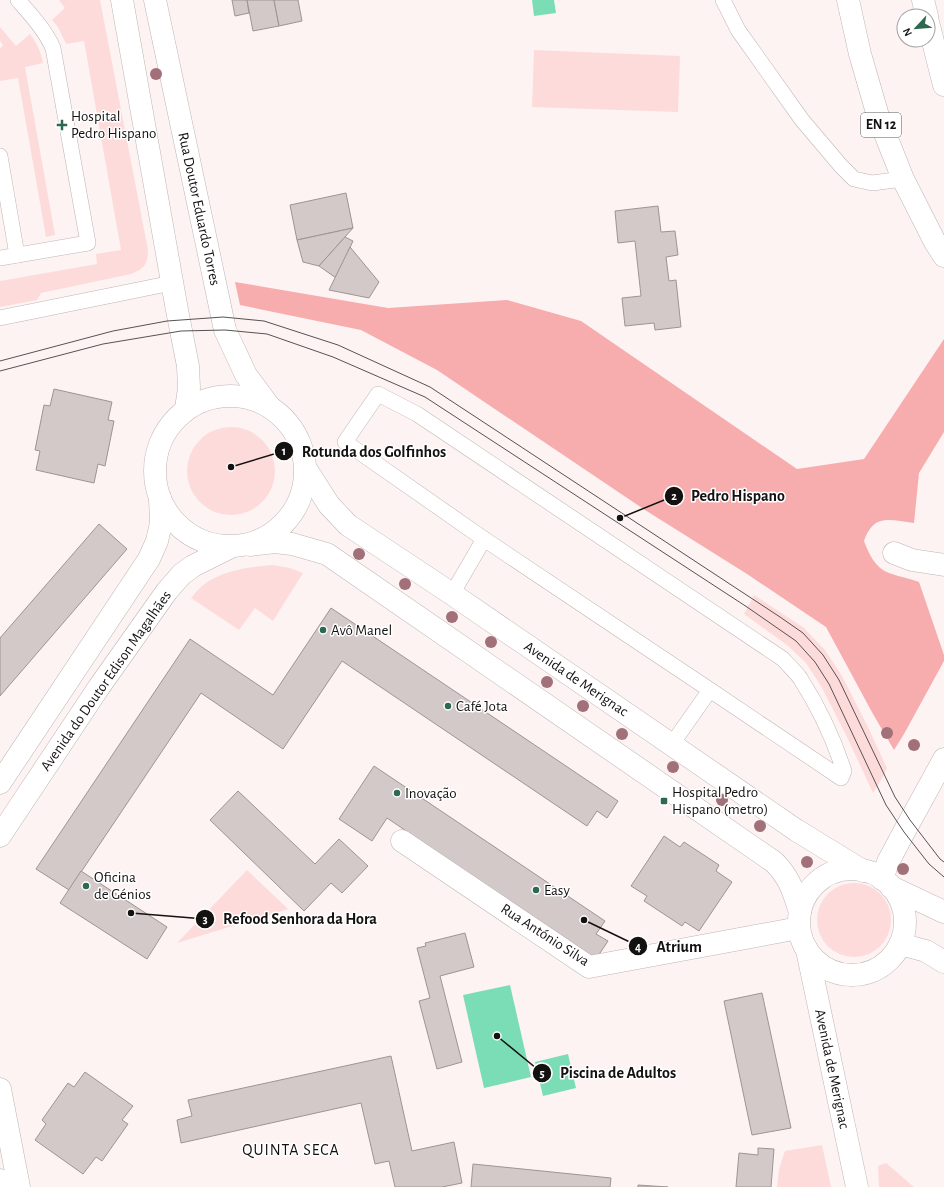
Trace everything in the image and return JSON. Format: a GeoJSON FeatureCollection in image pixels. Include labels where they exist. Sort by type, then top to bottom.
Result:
{"type":"FeatureCollection","features":[{"type":"Feature","properties":{"kind":"main road"},"geometry":{"type":"LineString","coordinates":[[122,0],[188,366],[189,388],[186,409]]}},
{"type":"Feature","properties":{"kind":"main road","name":"Rua Doutor Eduardo Torres"},"geometry":{"type":"LineString","coordinates":[[154,0],[226,330],[246,375],[270,407]]}},
{"type":"Feature","properties":{"kind":"main road","name":"EN 12"},"geometry":{"type":"LineString","coordinates":[[848,0],[860,54],[878,116],[903,180],[935,242],[944,256]]}},
{"type":"Feature","properties":{"kind":"main road"},"geometry":{"type":"LineString","coordinates":[[934,48],[944,85]]}},
{"type":"Feature","properties":{"kind":"main road","name":"Avenida do Doutor Edison Magalhães"},"geometry":{"type":"LineString","coordinates":[[4,823],[167,591],[182,574],[193,566],[273,534],[291,517],[303,495],[306,469],[301,445],[289,423],[270,407],[250,398],[228,395],[206,399],[186,409],[169,427],[158,449],[153,473],[160,498],[171,518],[188,534],[209,544],[240,546]]}},
{"type":"Feature","properties":{"kind":"main road","name":"Avenida de Merignac"},"geometry":{"type":"LineString","coordinates":[[306,469],[329,505],[348,525],[452,594],[796,830],[879,879],[944,912]]}},
{"type":"Feature","properties":{"kind":"main road","name":"Avenida do Doutor Edison Magalhães"},"geometry":{"type":"LineString","coordinates":[[0,784],[149,559],[157,541],[161,523],[160,498]]}},
{"type":"Feature","properties":{"kind":"main road"},"geometry":{"type":"LineString","coordinates":[[240,546],[275,542],[292,544],[327,554],[774,862],[783,872],[792,888],[800,920],[802,939],[807,950],[820,963],[832,971],[848,975],[864,974],[879,968],[892,957],[900,944],[904,930],[904,915],[900,900],[879,879],[847,869],[831,874],[816,883],[806,896],[800,920]]}},
{"type":"Feature","properties":{"kind":"main road"},"geometry":{"type":"LineString","coordinates":[[894,553],[912,560],[944,565]]}},
{"type":"Feature","properties":{"kind":"main road"},"geometry":{"type":"LineString","coordinates":[[879,879],[944,759]]}},
{"type":"Feature","properties":{"kind":"main road","name":"Rua António Silva"},"geometry":{"type":"LineString","coordinates":[[402,840],[589,967],[800,920]]}},
{"type":"Feature","properties":{"kind":"main road"},"geometry":{"type":"LineString","coordinates":[[900,944],[926,951],[944,962]]}},
{"type":"Feature","properties":{"kind":"main road","name":"Avenida de Merignac"},"geometry":{"type":"LineString","coordinates":[[807,950],[856,1186]]}},
{"type":"Feature","properties":{"kind":"main road"},"geometry":{"type":"LineString","coordinates":[[0,1089],[19,1187]]}},
{"type":"Feature","properties":{"kind":"main road"},"geometry":{"type":"LineString","coordinates":[[0,1180],[10,1187]]}},
{"type":"Feature","properties":{"kind":"lane"},"geometry":{"type":"LineString","coordinates":[[0,258],[88,242],[53,48],[46,34],[18,0]]}},
{"type":"Feature","properties":{"kind":"lane"},"geometry":{"type":"LineString","coordinates":[[723,0],[738,30],[802,120],[854,179],[872,183],[903,180]]}},
{"type":"Feature","properties":{"kind":"lane"},"geometry":{"type":"LineString","coordinates":[[0,156],[18,255]]}},
{"type":"Feature","properties":{"kind":"lane"},"geometry":{"type":"LineString","coordinates":[[0,318],[172,283]]}},
{"type":"Feature","properties":{"kind":"lane"},"geometry":{"type":"LineString","coordinates":[[378,394],[417,414],[783,660],[799,676],[818,710],[842,765],[844,771],[841,778],[710,690],[484,539],[345,442],[378,394]]}},
{"type":"Feature","properties":{"kind":"lane"},"geometry":{"type":"LineString","coordinates":[[452,594],[484,539]]}},
{"type":"Feature","properties":{"kind":"lane"},"geometry":{"type":"LineString","coordinates":[[672,744],[710,690]]}},
{"type":"Feature","properties":{"kind":"shaded area"},"geometry":{"type":"Polygon","coordinates":[[[59,0],[100,0],[148,250],[147,259],[142,268],[131,274],[41,293],[37,300],[0,307],[0,281],[97,264],[96,254],[121,250],[84,41],[66,44],[58,27],[52,20],[65,8],[59,0]]]}},
{"type":"Feature","properties":{"kind":"shaded area"},"geometry":{"type":"Polygon","coordinates":[[[532,0],[554,0],[556,13],[534,16],[532,0]]]}},
{"type":"Feature","properties":{"kind":"shaded area"},"geometry":{"type":"Polygon","coordinates":[[[0,27],[16,46],[30,34],[40,51],[43,63],[25,67],[55,235],[46,237],[18,78],[0,81],[0,49],[3,45],[0,41],[0,27]]]}},
{"type":"Feature","properties":{"kind":"shaded area"},"geometry":{"type":"Polygon","coordinates":[[[534,50],[680,56],[678,112],[532,107],[534,50]]]}},
{"type":"Feature","properties":{"kind":"shaded area"},"geometry":{"type":"Polygon","coordinates":[[[235,282],[388,308],[507,300],[581,321],[797,469],[864,459],[944,339],[944,432],[919,473],[914,523],[883,520],[873,526],[868,532],[864,541],[870,556],[884,571],[919,582],[944,655],[944,661],[894,750],[826,627],[747,574],[645,510],[437,370],[361,330],[240,305],[235,282]]]}},
{"type":"Feature","properties":{"kind":"shaded area"},"geometry":{"type":"Polygon","coordinates":[[[231,427],[248,430],[262,440],[272,454],[275,471],[272,488],[262,502],[248,512],[231,515],[214,512],[200,502],[190,488],[187,471],[190,454],[200,440],[214,430],[231,427]]]}},
{"type":"Feature","properties":{"kind":"shaded area"},"geometry":{"type":"Polygon","coordinates":[[[273,565],[290,568],[303,573],[273,621],[255,608],[239,630],[191,598],[202,586],[218,576],[245,568],[273,565]]]}},
{"type":"Feature","properties":{"kind":"shaded area"},"geometry":{"type":"Polygon","coordinates":[[[754,595],[804,628],[825,650],[842,676],[887,768],[873,793],[821,686],[806,663],[787,645],[744,614],[754,595]]]}},
{"type":"Feature","properties":{"kind":"shaded area"},"geometry":{"type":"Polygon","coordinates":[[[247,870],[288,909],[177,943],[247,870]]]}},
{"type":"Feature","properties":{"kind":"shaded area"},"geometry":{"type":"Polygon","coordinates":[[[847,883],[861,883],[875,889],[885,899],[891,913],[891,927],[885,941],[875,951],[861,957],[847,957],[833,951],[823,941],[817,927],[817,913],[823,899],[833,889],[847,883]]]}},
{"type":"Feature","properties":{"kind":"shaded area"},"geometry":{"type":"Polygon","coordinates":[[[510,985],[531,1077],[484,1088],[463,995],[510,985]]]}},
{"type":"Feature","properties":{"kind":"shaded area"},"geometry":{"type":"Polygon","coordinates":[[[568,1054],[576,1088],[543,1096],[535,1062],[568,1054]]]}},
{"type":"Feature","properties":{"kind":"shaded area"},"geometry":{"type":"Polygon","coordinates":[[[822,1145],[831,1187],[777,1187],[779,1169],[785,1151],[822,1145]]]}},
{"type":"Feature","properties":{"kind":"shaded area"},"geometry":{"type":"Polygon","coordinates":[[[886,1163],[914,1187],[879,1187],[878,1166],[886,1163]]]}},
{"type":"Feature","properties":{"kind":"building"},"geometry":{"type":"Polygon","coordinates":[[[232,0],[247,0],[249,13],[235,16],[232,0]]]}},
{"type":"Feature","properties":{"kind":"building"},"geometry":{"type":"Polygon","coordinates":[[[247,0],[274,0],[279,26],[253,31],[247,0]]]}},
{"type":"Feature","properties":{"kind":"building"},"geometry":{"type":"Polygon","coordinates":[[[274,0],[298,0],[302,21],[279,26],[274,0]]]}},
{"type":"Feature","properties":{"kind":"building"},"geometry":{"type":"Polygon","coordinates":[[[346,193],[353,228],[297,240],[290,205],[346,193]]]}},
{"type":"Feature","properties":{"kind":"building"},"geometry":{"type":"Polygon","coordinates":[[[658,206],[661,232],[675,231],[678,255],[666,257],[669,281],[676,280],[681,327],[655,330],[654,323],[625,326],[622,298],[641,296],[635,241],[618,243],[615,211],[658,206]]]}},
{"type":"Feature","properties":{"kind":"building"},"geometry":{"type":"Polygon","coordinates":[[[353,228],[319,266],[303,262],[297,240],[353,228]]]}},
{"type":"Feature","properties":{"kind":"building"},"geometry":{"type":"Polygon","coordinates":[[[345,237],[353,241],[336,278],[319,266],[345,237]]]}},
{"type":"Feature","properties":{"kind":"building"},"geometry":{"type":"Polygon","coordinates":[[[350,247],[379,282],[369,298],[329,290],[350,247]]]}},
{"type":"Feature","properties":{"kind":"building"},"geometry":{"type":"Polygon","coordinates":[[[54,389],[112,402],[108,420],[114,421],[105,466],[98,464],[94,483],[36,470],[40,451],[35,450],[44,405],[50,406],[54,389]]]}},
{"type":"Feature","properties":{"kind":"building"},"geometry":{"type":"Polygon","coordinates":[[[99,524],[127,549],[0,696],[0,638],[99,524]]]}},
{"type":"Feature","properties":{"kind":"building"},"geometry":{"type":"Polygon","coordinates":[[[331,608],[618,801],[607,818],[597,811],[587,826],[342,661],[283,749],[201,693],[69,890],[36,869],[190,639],[273,695],[331,608]]]}},
{"type":"Feature","properties":{"kind":"building"},"geometry":{"type":"Polygon","coordinates":[[[374,766],[605,921],[596,934],[608,941],[596,959],[387,818],[372,841],[339,819],[374,766]]]}},
{"type":"Feature","properties":{"kind":"building"},"geometry":{"type":"Polygon","coordinates":[[[238,791],[315,864],[339,839],[368,866],[342,893],[331,883],[304,911],[210,820],[238,791]]]}},
{"type":"Feature","properties":{"kind":"building"},"geometry":{"type":"Polygon","coordinates":[[[664,836],[680,847],[684,842],[719,865],[716,871],[732,882],[699,931],[685,922],[682,926],[644,901],[647,896],[631,886],[664,836]]]}},
{"type":"Feature","properties":{"kind":"building"},"geometry":{"type":"Polygon","coordinates":[[[81,871],[167,927],[147,959],[60,903],[81,871]]]}},
{"type":"Feature","properties":{"kind":"building"},"geometry":{"type":"Polygon","coordinates":[[[465,933],[474,967],[440,976],[462,1062],[437,1069],[419,1001],[430,998],[417,948],[426,946],[425,943],[465,933]]]}},
{"type":"Feature","properties":{"kind":"building"},"geometry":{"type":"Polygon","coordinates":[[[762,993],[791,1128],[752,1135],[724,1001],[762,993]]]}},
{"type":"Feature","properties":{"kind":"building"},"geometry":{"type":"Polygon","coordinates":[[[391,1056],[412,1151],[454,1142],[462,1183],[442,1187],[395,1187],[389,1161],[375,1164],[361,1103],[181,1143],[177,1120],[192,1116],[188,1100],[391,1056]]]}},
{"type":"Feature","properties":{"kind":"building"},"geometry":{"type":"Polygon","coordinates":[[[85,1072],[133,1106],[122,1120],[128,1124],[102,1161],[96,1157],[83,1174],[35,1140],[46,1124],[42,1120],[68,1083],[74,1087],[85,1072]]]}},
{"type":"Feature","properties":{"kind":"building"},"geometry":{"type":"Polygon","coordinates":[[[758,1148],[774,1149],[771,1187],[736,1187],[739,1153],[758,1155],[758,1148]]]}},
{"type":"Feature","properties":{"kind":"building"},"geometry":{"type":"Polygon","coordinates":[[[473,1164],[611,1178],[610,1187],[471,1187],[473,1164]]]}},
{"type":"Feature","properties":{"kind":"building"},"geometry":{"type":"Polygon","coordinates":[[[638,1185],[668,1187],[638,1187],[638,1185]]]}},
{"type":"Feature","properties":{"kind":"tram line"},"geometry":{"type":"LineString","coordinates":[[0,361],[113,331],[167,321],[223,317],[264,321],[338,345],[430,387],[803,633],[823,655],[839,680],[895,797],[910,820],[940,859],[944,862]]}},
{"type":"Feature","properties":{"kind":"tram line"},"geometry":{"type":"LineString","coordinates":[[0,371],[103,344],[181,331],[225,330],[267,334],[333,357],[425,397],[747,607],[796,641],[815,662],[829,684],[886,805],[904,832],[929,864],[944,877]]}},
{"type":"Feature","properties":{"kind":"place","name":"Hospital Pedro Hispano"},"geometry":{"type":"Point","coordinates":[62,125]}},
{"type":"Feature","properties":{"kind":"place","name":"Rotunda dos Golfinhos"},"geometry":{"type":"Point","coordinates":[231,467]}},
{"type":"Feature","properties":{"kind":"place","name":"Pedro Hispano"},"geometry":{"type":"Point","coordinates":[620,518]}},
{"type":"Feature","properties":{"kind":"place","name":"Avô Manel"},"geometry":{"type":"Point","coordinates":[323,630]}},
{"type":"Feature","properties":{"kind":"place","name":"Café Jota"},"geometry":{"type":"Point","coordinates":[448,706]}},
{"type":"Feature","properties":{"kind":"place","name":"Inovação"},"geometry":{"type":"Point","coordinates":[397,793]}},
{"type":"Feature","properties":{"kind":"place","name":"Hospital Pedro Hispano (metro)"},"geometry":{"type":"Point","coordinates":[664,801]}},
{"type":"Feature","properties":{"kind":"place","name":"Oficina de Génios"},"geometry":{"type":"Point","coordinates":[86,886]}},
{"type":"Feature","properties":{"kind":"place","name":"Easy"},"geometry":{"type":"Point","coordinates":[536,890]}},
{"type":"Feature","properties":{"kind":"place","name":"Refood Senhora da Hora"},"geometry":{"type":"Point","coordinates":[131,913]}},
{"type":"Feature","properties":{"kind":"place","name":"Atrium"},"geometry":{"type":"Point","coordinates":[584,920]}},
{"type":"Feature","properties":{"kind":"place","name":"Piscina de Adultos"},"geometry":{"type":"Point","coordinates":[497,1036]}},
{"type":"Feature","properties":{"kind":"district","name":"QUINTA SECA"},"geometry":{"type":"Point","coordinates":[291,1150]}}]}
